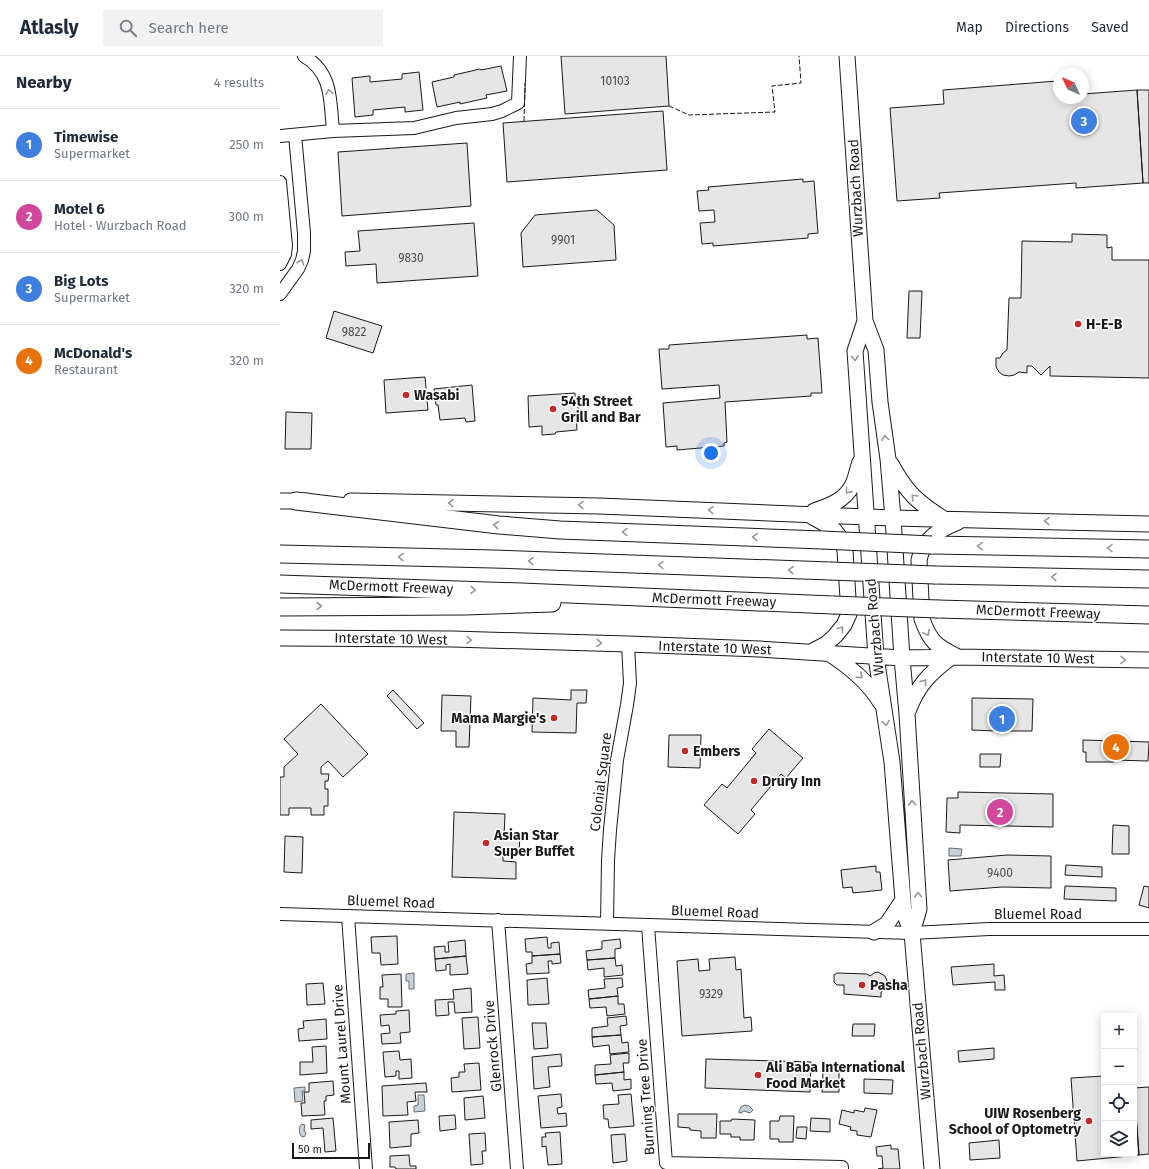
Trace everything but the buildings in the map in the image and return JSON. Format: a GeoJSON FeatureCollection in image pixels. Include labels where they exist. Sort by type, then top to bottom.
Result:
{"type":"FeatureCollection","features":[{"type":"Feature","properties":{"kind":"highway"},"geometry":{"type":"LineString","coordinates":[[288,501],[499,525],[560,530],[932,545],[1149,549]]}},
{"type":"Feature","properties":{"kind":"highway"},"geometry":{"type":"LineString","coordinates":[[280,554],[493,559],[935,575],[1149,579]]}},
{"type":"Feature","properties":{"kind":"highway"},"geometry":{"type":"LineString","coordinates":[[1074,578],[1149,571]]}},
{"type":"Feature","properties":{"kind":"highway","name":"McDermott Freeway"},"geometry":{"type":"LineString","coordinates":[[280,584],[938,609],[1149,615]]}},
{"type":"Feature","properties":{"kind":"highway"},"geometry":{"type":"LineString","coordinates":[[280,606],[464,606],[680,599]]}},
{"type":"Feature","properties":{"kind":"highway"},"geometry":{"type":"LineString","coordinates":[[1074,613],[1149,626]]}},
{"type":"Feature","properties":{"kind":"main road","name":"Wurzbach Road"},"geometry":{"type":"LineString","coordinates":[[848,56],[865,321],[876,350],[880,402],[894,518],[919,909],[912,933]]}},
{"type":"Feature","properties":{"kind":"main road","name":"Wurzbach Road"},"geometry":{"type":"LineString","coordinates":[[865,321],[855,351],[876,657],[892,762],[904,913],[912,933],[932,1169]]}},
{"type":"Feature","properties":{"kind":"main road"},"geometry":{"type":"LineString","coordinates":[[806,514],[837,503],[852,486],[862,455]]}},
{"type":"Feature","properties":{"kind":"main road"},"geometry":{"type":"LineString","coordinates":[[888,459],[903,485],[911,494],[945,520]]}},
{"type":"Feature","properties":{"kind":"main road"},"geometry":{"type":"LineString","coordinates":[[288,501],[599,506],[945,520],[1149,524]]}},
{"type":"Feature","properties":{"kind":"main road"},"geometry":{"type":"LineString","coordinates":[[806,514],[829,526],[841,539],[845,550],[849,614],[844,626],[835,636],[826,644],[810,652]]}},
{"type":"Feature","properties":{"kind":"main road"},"geometry":{"type":"LineString","coordinates":[[907,714],[912,700],[929,675],[954,658],[932,641],[922,619],[919,560],[921,551],[937,532],[963,520]]}},
{"type":"Feature","properties":{"kind":"main road","name":"Interstate 10 West"},"geometry":{"type":"LineString","coordinates":[[280,638],[453,639],[628,644],[810,652],[902,658],[1149,660]]}},
{"type":"Feature","properties":{"kind":"main road"},"geometry":{"type":"LineString","coordinates":[[829,653],[865,681],[883,706]]}},
{"type":"Feature","properties":{"kind":"main road"},"geometry":{"type":"LineString","coordinates":[[874,932],[887,924],[903,900]]}},
{"type":"Feature","properties":{"kind":"street"},"geometry":{"type":"LineString","coordinates":[[304,56],[320,69],[329,87],[333,131]]}},
{"type":"Feature","properties":{"kind":"street"},"geometry":{"type":"LineString","coordinates":[[280,136],[333,131],[414,128],[456,118],[492,114],[502,111],[518,103],[520,56]]}},
{"type":"Feature","properties":{"kind":"street"},"geometry":{"type":"LineString","coordinates":[[280,294],[298,269],[304,251],[304,233],[295,134]]}},
{"type":"Feature","properties":{"kind":"street"},"geometry":{"type":"LineString","coordinates":[[280,182],[286,246],[285,254],[280,264]]}},
{"type":"Feature","properties":{"kind":"street","name":"Colonial Square"},"geometry":{"type":"LineString","coordinates":[[607,923],[610,830],[618,760],[630,683],[628,644]]}},
{"type":"Feature","properties":{"kind":"street","name":"Bluemel Road"},"geometry":{"type":"LineString","coordinates":[[280,914],[912,933],[989,929],[1149,929]]}},
{"type":"Feature","properties":{"kind":"street","name":"Mount Laurel Drive"},"geometry":{"type":"LineString","coordinates":[[348,916],[366,1169]]}},
{"type":"Feature","properties":{"kind":"street","name":"Glenrock Drive"},"geometry":{"type":"LineString","coordinates":[[498,920],[517,1169]]}},
{"type":"Feature","properties":{"kind":"street","name":"Burning Tree Drive"},"geometry":{"type":"LineString","coordinates":[[648,926],[666,1163],[842,1168]]}},
{"type":"Feature","properties":{"kind":"shaded area"},"geometry":{"type":"Polygon","coordinates":[[[949,848],[962,849],[961,856],[949,856],[949,848]]]}},
{"type":"Feature","properties":{"kind":"shaded area"},"geometry":{"type":"Polygon","coordinates":[[[414,973],[414,989],[409,989],[409,981],[406,981],[406,974],[414,973]]]}},
{"type":"Feature","properties":{"kind":"shaded area"},"geometry":{"type":"Polygon","coordinates":[[[305,1087],[305,1091],[302,1091],[303,1101],[295,1102],[294,1088],[305,1087]]]}},
{"type":"Feature","properties":{"kind":"shaded area"},"geometry":{"type":"Polygon","coordinates":[[[418,1095],[424,1095],[425,1111],[414,1112],[414,1106],[418,1105],[418,1095]]]}},
{"type":"Feature","properties":{"kind":"shaded area"},"geometry":{"type":"Polygon","coordinates":[[[745,1105],[749,1106],[753,1110],[750,1113],[744,1111],[739,1113],[741,1107],[745,1105]]]}},
{"type":"Feature","properties":{"kind":"shaded area"},"geometry":{"type":"Polygon","coordinates":[[[302,1124],[305,1125],[304,1130],[306,1134],[304,1137],[301,1136],[299,1131],[302,1124]]]}},
{"type":"Feature","properties":{"kind":"fence"},"geometry":{"type":"LineString","coordinates":[[669,106],[689,115],[775,112],[772,86],[801,83],[799,56]]}},
{"type":"Feature","properties":{"kind":"fence"},"geometry":{"type":"LineString","coordinates":[[524,121],[525,83]]}},
{"type":"Feature","properties":{"kind":"place","name":"Big Lots"},"geometry":{"type":"Point","coordinates":[1084,121]}},
{"type":"Feature","properties":{"kind":"place","name":"H-E-B"},"geometry":{"type":"Point","coordinates":[1078,324]}},
{"type":"Feature","properties":{"kind":"place","name":"Wasabi"},"geometry":{"type":"Point","coordinates":[406,395]}},
{"type":"Feature","properties":{"kind":"place","name":"54th Street Grill and Bar"},"geometry":{"type":"Point","coordinates":[553,409]}},
{"type":"Feature","properties":{"kind":"place","name":"Mama Margie's"},"geometry":{"type":"Point","coordinates":[554,718]}},
{"type":"Feature","properties":{"kind":"place","name":"Timewise"},"geometry":{"type":"Point","coordinates":[1002,719]}},
{"type":"Feature","properties":{"kind":"place","name":"McDonald's"},"geometry":{"type":"Point","coordinates":[1116,747]}},
{"type":"Feature","properties":{"kind":"place","name":"Embers"},"geometry":{"type":"Point","coordinates":[685,751]}},
{"type":"Feature","properties":{"kind":"place","name":"Drury Inn"},"geometry":{"type":"Point","coordinates":[754,781]}},
{"type":"Feature","properties":{"kind":"place","name":"Motel 6"},"geometry":{"type":"Point","coordinates":[1000,812]}},
{"type":"Feature","properties":{"kind":"place","name":"Asian Star Super Buffet"},"geometry":{"type":"Point","coordinates":[486,843]}},
{"type":"Feature","properties":{"kind":"place","name":"Pasha"},"geometry":{"type":"Point","coordinates":[862,985]}},
{"type":"Feature","properties":{"kind":"place","name":"Ali Baba International Food Market"},"geometry":{"type":"Point","coordinates":[758,1075]}},
{"type":"Feature","properties":{"kind":"place","name":"UIW Rosenberg School of Optometry"},"geometry":{"type":"Point","coordinates":[1089,1121]}}]}
